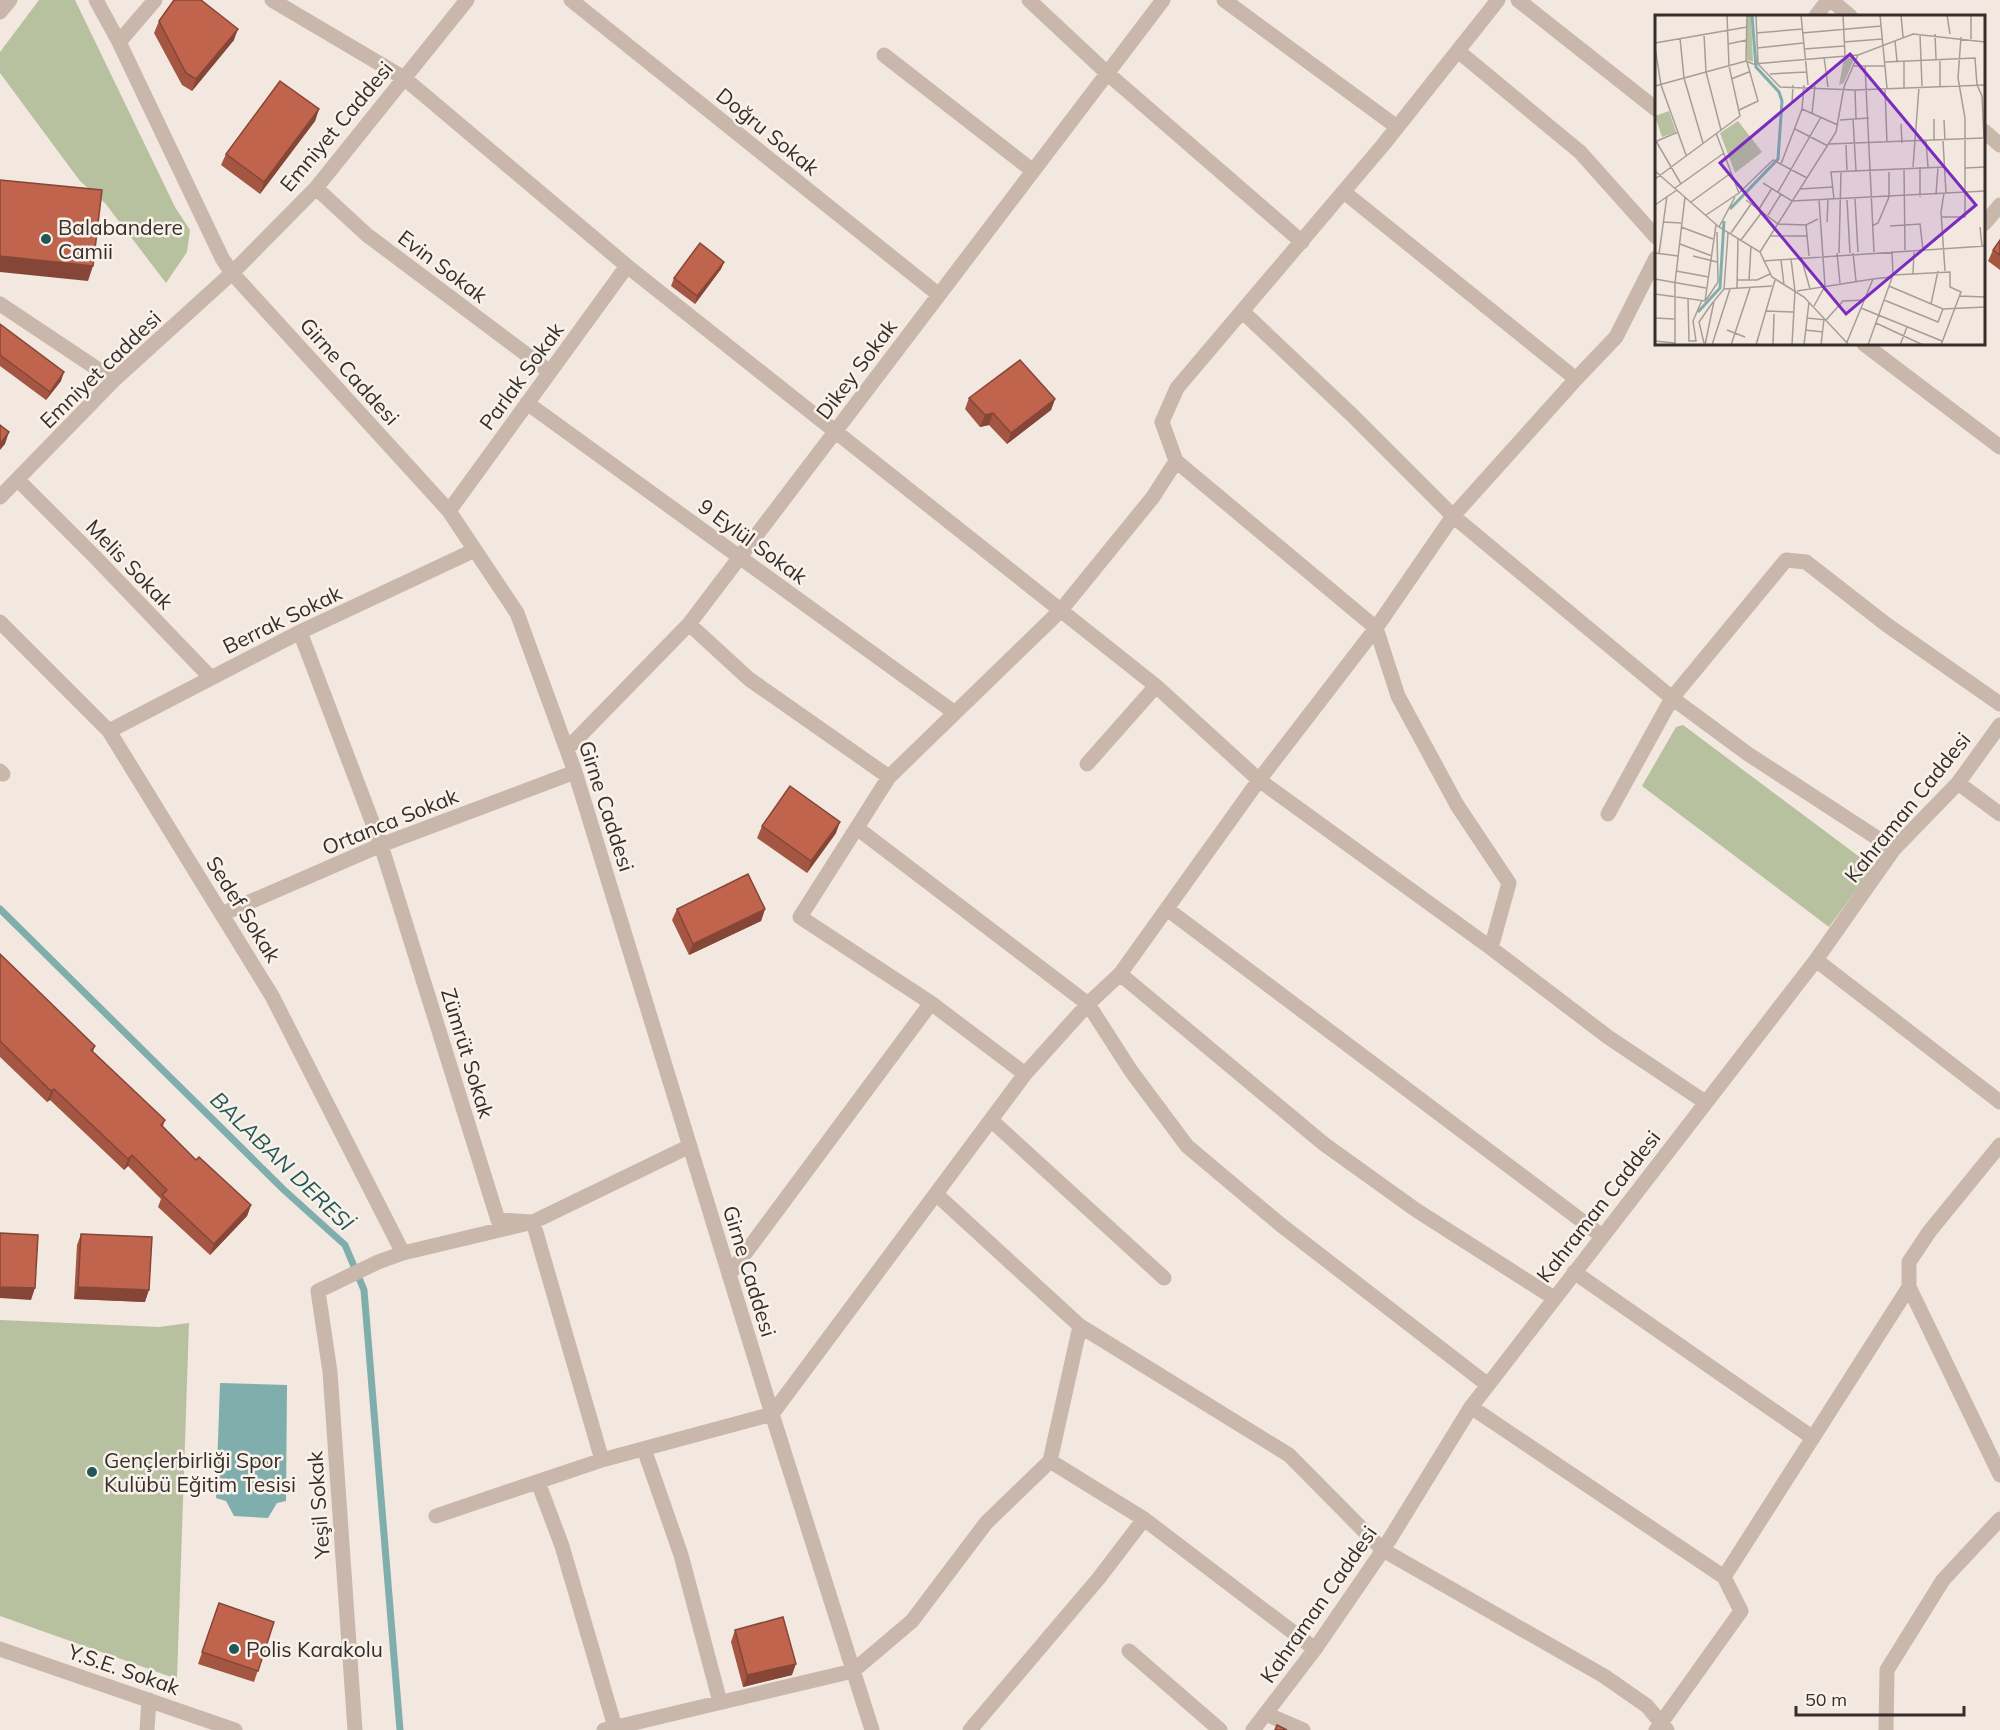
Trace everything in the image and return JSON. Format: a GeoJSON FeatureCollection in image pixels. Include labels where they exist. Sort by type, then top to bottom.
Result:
{"type":"FeatureCollection","features":[{"type":"Feature","properties":{"kind":"street"},"geometry":{"type":"LineString","coordinates":[[0,12],[10,0]]}},
{"type":"Feature","properties":{"kind":"street","name":"Girne Caddesi"},"geometry":{"type":"LineString","coordinates":[[96,0],[222,258],[232,273],[449,511],[517,613],[576,772],[729,1275],[872,1730]]}},
{"type":"Feature","properties":{"kind":"street"},"geometry":{"type":"LineString","coordinates":[[118,42],[155,0]]}},
{"type":"Feature","properties":{"kind":"street"},"geometry":{"type":"LineString","coordinates":[[272,0],[404,78],[627,266],[1156,686],[1259,780],[1491,948],[1608,1037],[1705,1102]]}},
{"type":"Feature","properties":{"kind":"street","name":"Emniyet Caddesi"},"geometry":{"type":"LineString","coordinates":[[232,273],[316,188],[466,0]]}},
{"type":"Feature","properties":{"kind":"street","name":"Doğru Sokak"},"geometry":{"type":"LineString","coordinates":[[571,0],[939,295]]}},
{"type":"Feature","properties":{"kind":"street"},"geometry":{"type":"LineString","coordinates":[[1029,0],[1107,73],[1302,242]]}},
{"type":"Feature","properties":{"kind":"street","name":"Dikey Sokak"},"geometry":{"type":"LineString","coordinates":[[567,749],[689,624],[1163,0]]}},
{"type":"Feature","properties":{"kind":"street"},"geometry":{"type":"LineString","coordinates":[[1224,0],[1397,127]]}},
{"type":"Feature","properties":{"kind":"street"},"geometry":{"type":"LineString","coordinates":[[1491,948],[1509,883],[1457,805],[1398,696],[1376,628],[1176,461],[1162,422],[1177,388],[1344,192],[1498,0]]}},
{"type":"Feature","properties":{"kind":"street"},"geometry":{"type":"LineString","coordinates":[[1518,0],[1655,107]]}},
{"type":"Feature","properties":{"kind":"street"},"geometry":{"type":"LineString","coordinates":[[1817,15],[1829,0],[1849,15]]}},
{"type":"Feature","properties":{"kind":"street"},"geometry":{"type":"LineString","coordinates":[[1458,51],[1580,152],[1655,236]]}},
{"type":"Feature","properties":{"kind":"street"},"geometry":{"type":"LineString","coordinates":[[884,55],[1033,171]]}},
{"type":"Feature","properties":{"kind":"street"},"geometry":{"type":"LineString","coordinates":[[1985,133],[2000,145]]}},
{"type":"Feature","properties":{"kind":"street","name":"Evin Sokak"},"geometry":{"type":"LineString","coordinates":[[316,188],[367,235],[550,372]]}},
{"type":"Feature","properties":{"kind":"street"},"geometry":{"type":"LineString","coordinates":[[1344,192],[1576,379]]}},
{"type":"Feature","properties":{"kind":"street"},"geometry":{"type":"LineString","coordinates":[[1985,222],[2000,205]]}},
{"type":"Feature","properties":{"kind":"street"},"geometry":{"type":"LineString","coordinates":[[436,1516],[602,1460],[772,1414],[1025,1074],[1088,1004],[1120,974],[1259,780],[1376,628],[1453,516],[1576,379],[1616,338],[1655,260]]}},
{"type":"Feature","properties":{"kind":"street","name":"Parlak Sokak"},"geometry":{"type":"LineString","coordinates":[[449,511],[627,266]]}},
{"type":"Feature","properties":{"kind":"street","name":"Emniyet caddesi"},"geometry":{"type":"LineString","coordinates":[[0,497],[114,380],[232,273]]}},
{"type":"Feature","properties":{"kind":"street"},"geometry":{"type":"LineString","coordinates":[[0,304],[114,380]]}},
{"type":"Feature","properties":{"kind":"street"},"geometry":{"type":"LineString","coordinates":[[1242,311],[1352,415],[1453,516],[1672,698],[1748,754],[1894,849]]}},
{"type":"Feature","properties":{"kind":"street"},"geometry":{"type":"LineString","coordinates":[[1873,346],[2000,447]]}},
{"type":"Feature","properties":{"kind":"street","name":"9 Eylül Sokak"},"geometry":{"type":"LineString","coordinates":[[527,404],[955,713]]}},
{"type":"Feature","properties":{"kind":"street"},"geometry":{"type":"LineString","coordinates":[[1025,1074],[931,1003],[800,917],[889,777],[1061,610],[1153,496],[1176,461]]}},
{"type":"Feature","properties":{"kind":"street","name":"Melis Sokak"},"geometry":{"type":"LineString","coordinates":[[18,480],[211,678]]}},
{"type":"Feature","properties":{"kind":"street","name":"Berrak Sokak"},"geometry":{"type":"LineString","coordinates":[[109,731],[300,632],[475,550]]}},
{"type":"Feature","properties":{"kind":"street"},"geometry":{"type":"LineString","coordinates":[[1608,814],[1672,698],[1786,560],[1806,562],[1887,625],[2000,704]]}},
{"type":"Feature","properties":{"kind":"street","name":"Sedef Sokak"},"geometry":{"type":"LineString","coordinates":[[0,622],[109,731],[272,996],[404,1253]]}},
{"type":"Feature","properties":{"kind":"street"},"geometry":{"type":"LineString","coordinates":[[689,624],[749,679],[889,777]]}},
{"type":"Feature","properties":{"kind":"street","name":"Zümrüt Sokak"},"geometry":{"type":"LineString","coordinates":[[300,632],[381,845],[498,1220],[533,1222]]}},
{"type":"Feature","properties":{"kind":"street"},"geometry":{"type":"LineString","coordinates":[[1087,764],[1156,686]]}},
{"type":"Feature","properties":{"kind":"street","name":"Kahraman Caddesi"},"geometry":{"type":"LineString","coordinates":[[1254,1730],[1315,1649],[1383,1550],[1471,1407],[1816,960],[1894,849],[1958,783],[2000,725]]}},
{"type":"Feature","properties":{"kind":"street","name":"Ortanca Sokak"},"geometry":{"type":"LineString","coordinates":[[222,914],[381,845],[576,772]]}},
{"type":"Feature","properties":{"kind":"street"},"geometry":{"type":"LineString","coordinates":[[1958,783],[2000,814]]}},
{"type":"Feature","properties":{"kind":"street"},"geometry":{"type":"LineString","coordinates":[[857,828],[1088,1004],[1131,1071],[1187,1146],[1281,1225],[1488,1385]]}},
{"type":"Feature","properties":{"kind":"street"},"geometry":{"type":"LineString","coordinates":[[1167,909],[1602,1236]]}},
{"type":"Feature","properties":{"kind":"street"},"geometry":{"type":"LineString","coordinates":[[1816,960],[2000,1101]]}},
{"type":"Feature","properties":{"kind":"street"},"geometry":{"type":"LineString","coordinates":[[1120,974],[1324,1144],[1416,1210],[1554,1298]]}},
{"type":"Feature","properties":{"kind":"street"},"geometry":{"type":"LineString","coordinates":[[729,1275],[931,1003]]}},
{"type":"Feature","properties":{"kind":"street"},"geometry":{"type":"LineString","coordinates":[[991,1120],[1164,1278]]}},
{"type":"Feature","properties":{"kind":"street"},"geometry":{"type":"LineString","coordinates":[[2000,1145],[1929,1232],[1909,1262],[1909,1287],[2000,1475]]}},
{"type":"Feature","properties":{"kind":"street"},"geometry":{"type":"LineString","coordinates":[[404,1253],[533,1222],[690,1146]]}},
{"type":"Feature","properties":{"kind":"street"},"geometry":{"type":"LineString","coordinates":[[936,1194],[1080,1326],[1289,1455],[1383,1550],[1604,1676],[1647,1706],[1661,1727],[1741,1611],[1724,1577],[1471,1407]]}},
{"type":"Feature","properties":{"kind":"street"},"geometry":{"type":"LineString","coordinates":[[533,1222],[602,1460]]}},
{"type":"Feature","properties":{"kind":"street","name":"Yeşil Sokak"},"geometry":{"type":"LineString","coordinates":[[355,1730],[330,1372],[318,1291],[378,1262],[404,1253]]}},
{"type":"Feature","properties":{"kind":"street"},"geometry":{"type":"LineString","coordinates":[[1574,1272],[1813,1438]]}},
{"type":"Feature","properties":{"kind":"street"},"geometry":{"type":"LineString","coordinates":[[1724,1577],[1909,1287]]}},
{"type":"Feature","properties":{"kind":"street"},"geometry":{"type":"LineString","coordinates":[[538,1482],[562,1546],[610,1729],[658,1724],[720,1702],[853,1671],[912,1621],[986,1523],[1050,1461],[1080,1326]]}},
{"type":"Feature","properties":{"kind":"street"},"geometry":{"type":"LineString","coordinates":[[644,1449],[681,1555],[720,1702]]}},
{"type":"Feature","properties":{"kind":"street"},"geometry":{"type":"LineString","coordinates":[[1050,1461],[1144,1519],[1315,1649]]}},
{"type":"Feature","properties":{"kind":"street"},"geometry":{"type":"LineString","coordinates":[[970,1730],[1099,1578],[1144,1519]]}},
{"type":"Feature","properties":{"kind":"street"},"geometry":{"type":"LineString","coordinates":[[1886,1730],[1887,1670],[1942,1580],[2000,1519]]}},
{"type":"Feature","properties":{"kind":"street","name":"Y.S.E. Sokak"},"geometry":{"type":"LineString","coordinates":[[0,1649],[235,1730]]}},
{"type":"Feature","properties":{"kind":"street"},"geometry":{"type":"LineString","coordinates":[[1129,1651],[1220,1730]]}},
{"type":"Feature","properties":{"kind":"street"},"geometry":{"type":"LineString","coordinates":[[147,1730],[149,1700]]}},
{"type":"Feature","properties":{"kind":"street"},"geometry":{"type":"LineString","coordinates":[[1266,1714],[1303,1730]]}},
{"type":"Feature","properties":{"kind":"green space"},"geometry":{"type":"Polygon","coordinates":[[[39,0],[75,0],[175,207],[190,230],[187,252],[166,283],[105,203],[80,181],[0,73],[0,52],[39,0]]]}},
{"type":"Feature","properties":{"kind":"green space"},"geometry":{"type":"Polygon","coordinates":[[[1683,725],[1873,867],[1829,927],[1642,786],[1676,727],[1683,725]]]}},
{"type":"Feature","properties":{"kind":"green space","name":"Gençlerbirliği Spor Kulübü Eğitim Tesisi"},"geometry":{"type":"Polygon","coordinates":[[[0,1320],[159,1327],[189,1323],[177,1679],[0,1616],[0,1320]]]}},
{"type":"Feature","properties":{"kind":"water"},"geometry":{"type":"Polygon","coordinates":[[[220,1383],[287,1385],[286,1501],[277,1503],[268,1518],[234,1516],[226,1501],[216,1498],[220,1383]]]}},
{"type":"Feature","properties":{"kind":"building"},"geometry":{"type":"Polygon","coordinates":[[[174,0],[201,0],[238,29],[196,79],[186,73],[159,21],[174,0]]]}},
{"type":"Feature","properties":{"kind":"building"},"geometry":{"type":"Polygon","coordinates":[[[280,81],[319,109],[264,182],[226,154],[280,81]]]}},
{"type":"Feature","properties":{"kind":"building","name":"Balabandere Camii"},"geometry":{"type":"Polygon","coordinates":[[[0,180],[102,190],[93,266],[0,256],[0,180]]]}},
{"type":"Feature","properties":{"kind":"building"},"geometry":{"type":"Polygon","coordinates":[[[2000,240],[2000,255],[1993,250],[2000,240]]]}},
{"type":"Feature","properties":{"kind":"building"},"geometry":{"type":"Polygon","coordinates":[[[700,243],[724,262],[697,296],[674,278],[700,243]]]}},
{"type":"Feature","properties":{"kind":"building"},"geometry":{"type":"Polygon","coordinates":[[[0,324],[64,372],[50,392],[0,355],[0,324]]]}},
{"type":"Feature","properties":{"kind":"building"},"geometry":{"type":"Polygon","coordinates":[[[1020,360],[1055,399],[1011,433],[993,413],[985,415],[969,398],[1020,360]]]}},
{"type":"Feature","properties":{"kind":"building"},"geometry":{"type":"Polygon","coordinates":[[[0,425],[9,432],[0,444],[0,425]]]}},
{"type":"Feature","properties":{"kind":"building"},"geometry":{"type":"Polygon","coordinates":[[[790,786],[840,822],[811,861],[762,826],[790,786]]]}},
{"type":"Feature","properties":{"kind":"building"},"geometry":{"type":"Polygon","coordinates":[[[748,874],[765,909],[693,944],[677,909],[748,874]]]}},
{"type":"Feature","properties":{"kind":"building"},"geometry":{"type":"Polygon","coordinates":[[[0,954],[95,1046],[91,1050],[165,1120],[161,1125],[196,1160],[199,1157],[251,1205],[214,1244],[162,1195],[167,1190],[132,1155],[128,1159],[54,1089],[51,1091],[0,1041],[0,954]]]}},
{"type":"Feature","properties":{"kind":"building"},"geometry":{"type":"Polygon","coordinates":[[[0,1233],[38,1235],[35,1288],[0,1287],[0,1233]]]}},
{"type":"Feature","properties":{"kind":"building"},"geometry":{"type":"Polygon","coordinates":[[[81,1234],[152,1237],[149,1290],[78,1287],[81,1234]]]}},
{"type":"Feature","properties":{"kind":"building","name":"Polis Karakolu"},"geometry":{"type":"Polygon","coordinates":[[[219,1603],[274,1622],[258,1671],[202,1652],[219,1603]]]}},
{"type":"Feature","properties":{"kind":"building"},"geometry":{"type":"Polygon","coordinates":[[[783,1617],[796,1664],[747,1675],[735,1630],[783,1617]]]}},
{"type":"Feature","properties":{"kind":"building"},"geometry":{"type":"Polygon","coordinates":[[[1277,1725],[1287,1730],[1275,1730],[1277,1725]]]}},
{"type":"Feature","properties":{"kind":"waterway","name":"BALABAN DERESİ"},"geometry":{"type":"LineString","coordinates":[[0,909],[284,1190],[345,1245],[364,1290],[400,1730]]}},
{"type":"Feature","properties":{"kind":"place","name":"Balabandere Camii"},"geometry":{"type":"Point","coordinates":[46,239]}},
{"type":"Feature","properties":{"kind":"place","name":"Gençlerbirliği Spor Kulübü Eğitim Tesisi"},"geometry":{"type":"Point","coordinates":[92,1472]}},
{"type":"Feature","properties":{"kind":"place","name":"Polis Karakolu"},"geometry":{"type":"Point","coordinates":[234,1649]}}]}
